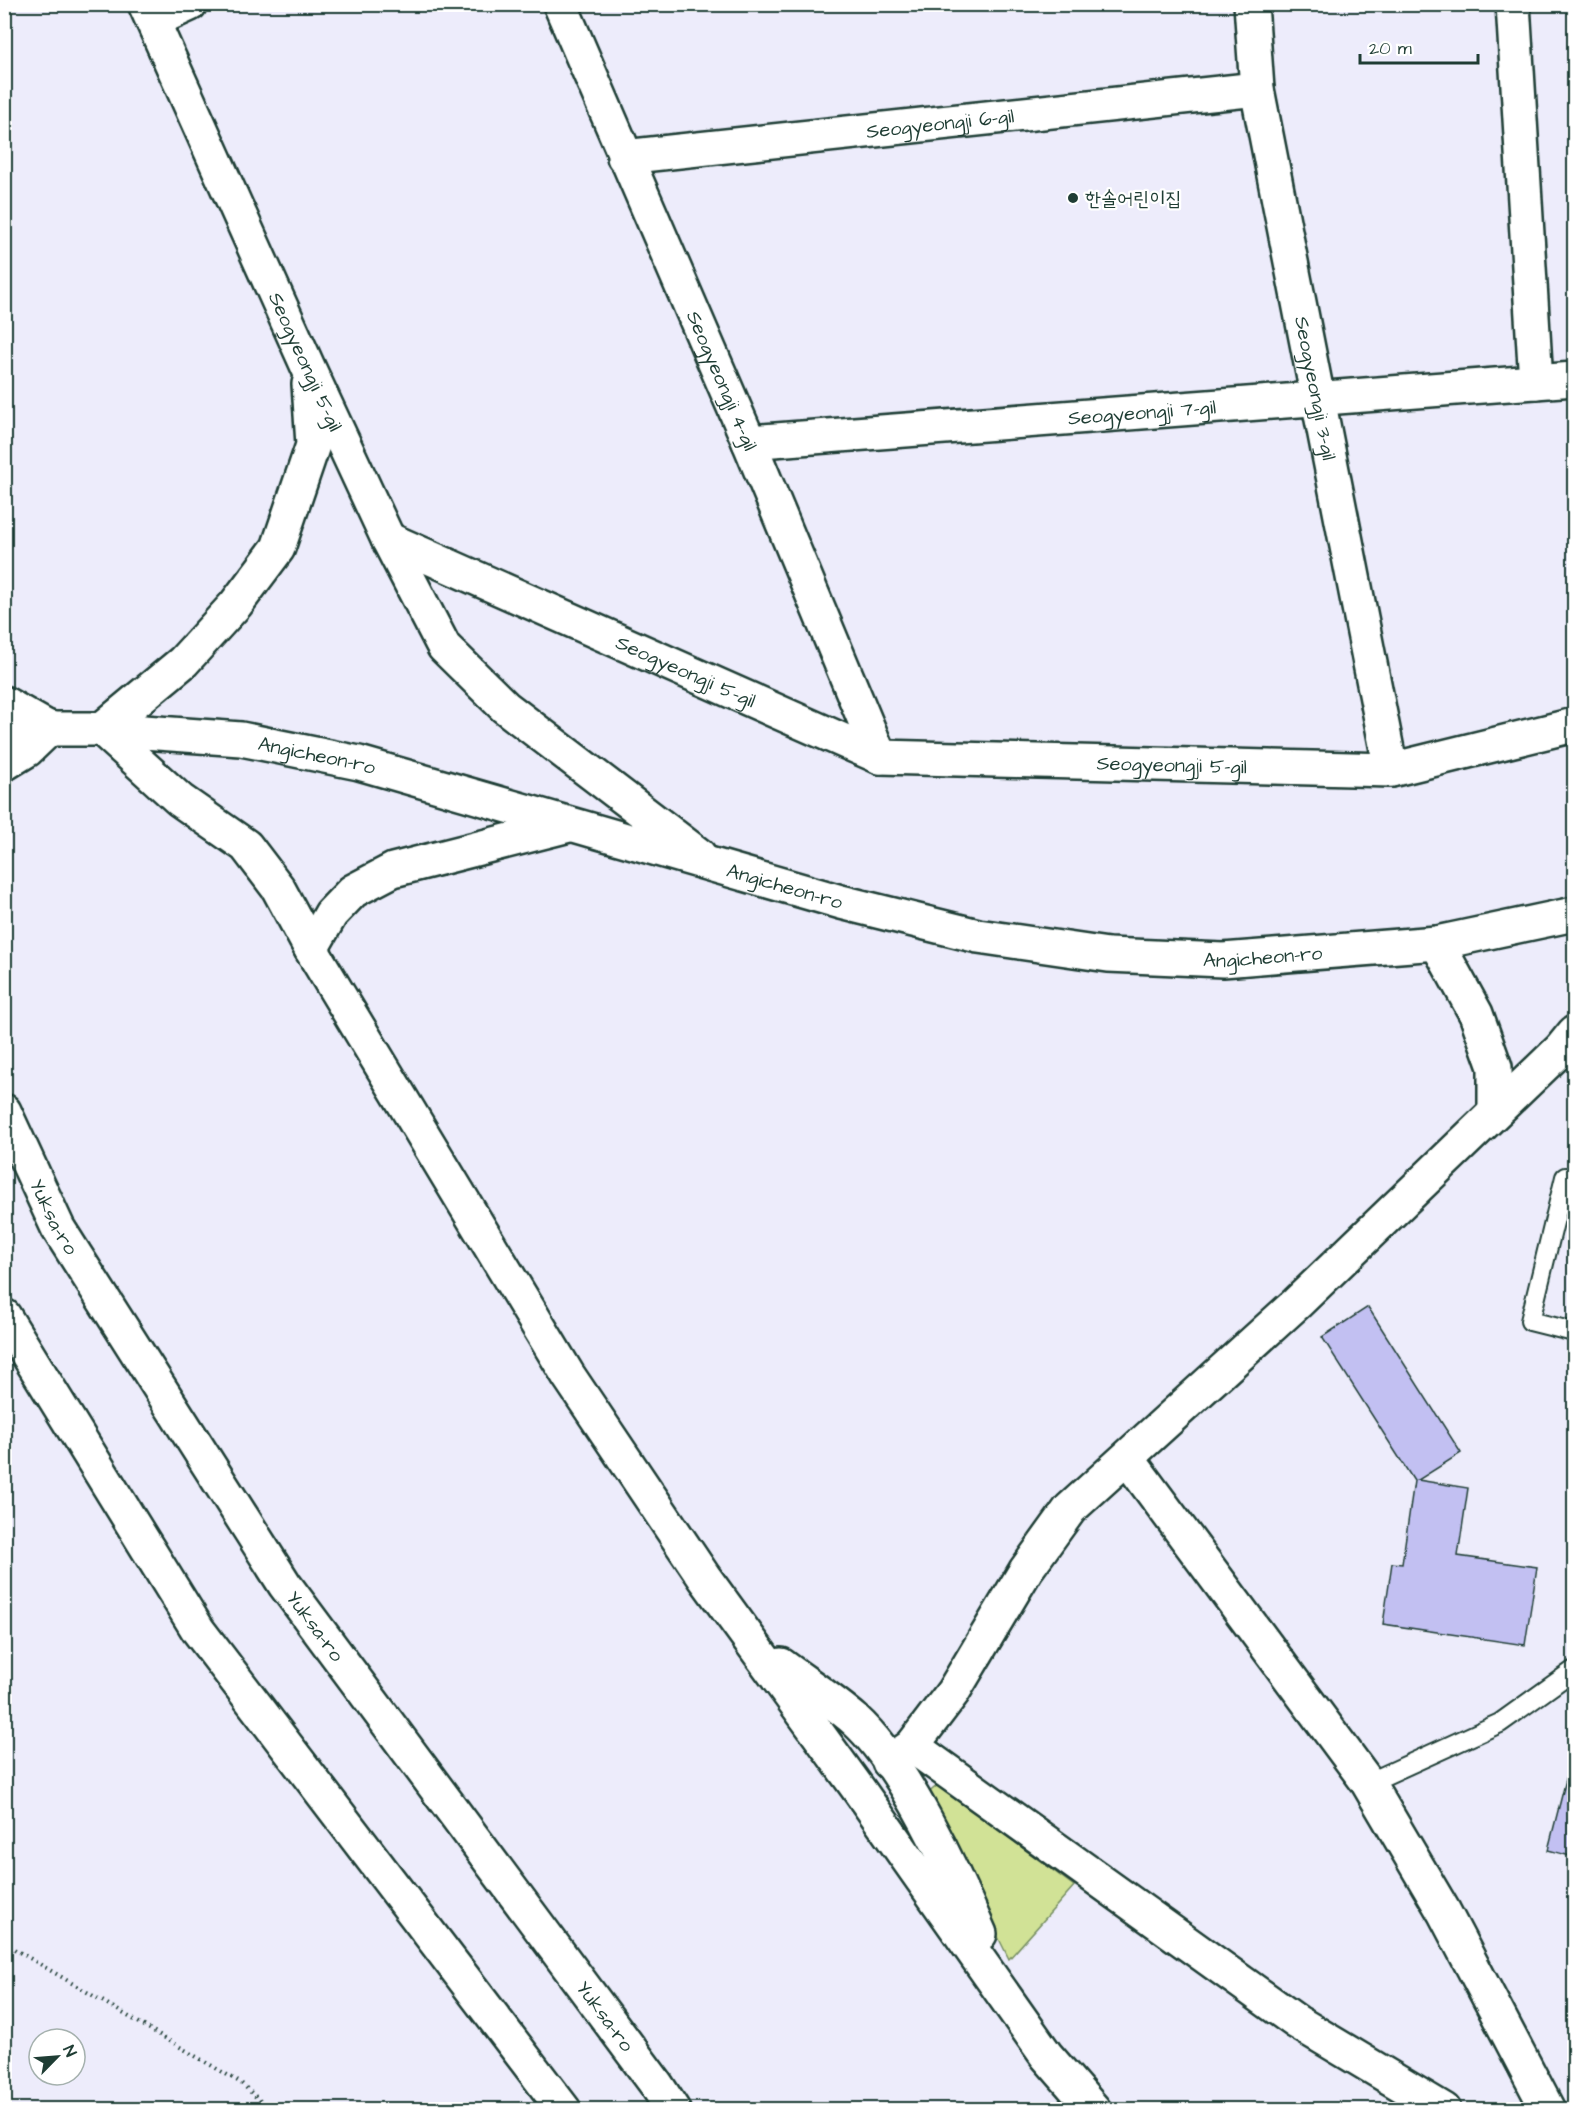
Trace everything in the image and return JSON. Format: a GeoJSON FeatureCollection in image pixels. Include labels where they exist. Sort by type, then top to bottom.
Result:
{"type":"FeatureCollection","features":[{"type":"Feature","properties":{"kind":"street"},"geometry":{"type":"LineString","coordinates":[[149,13],[190,4]]}},
{"type":"Feature","properties":{"kind":"street","name":"Seogyeongji 4-gil"},"geometry":{"type":"LineString","coordinates":[[560,4],[624,157],[750,442],[880,757]]}},
{"type":"Feature","properties":{"kind":"street","name":"Seogyeongji 3-gil"},"geometry":{"type":"LineString","coordinates":[[1251,4],[1257,89],[1390,770]]}},
{"type":"Feature","properties":{"kind":"street"},"geometry":{"type":"LineString","coordinates":[[1513,4],[1536,382]]}},
{"type":"Feature","properties":{"kind":"street","name":"Seogyeongji 5-gil"},"geometry":{"type":"LineString","coordinates":[[149,13],[388,539],[880,757],[1390,770],[1575,725]]}},
{"type":"Feature","properties":{"kind":"street","name":"Seogyeongji 6-gil"},"geometry":{"type":"LineString","coordinates":[[624,157],[1257,89]]}},
{"type":"Feature","properties":{"kind":"street"},"geometry":{"type":"LineString","coordinates":[[308,367],[313,445],[278,548],[236,604],[183,662],[102,729],[180,800],[246,846],[278,888],[311,949],[568,1375],[704,1577],[1046,2055],[1094,2109]]}},
{"type":"Feature","properties":{"kind":"street","name":"Seogyeongji 7-gil"},"geometry":{"type":"LineString","coordinates":[[750,442],[1575,379]]}},
{"type":"Feature","properties":{"kind":"street"},"geometry":{"type":"LineString","coordinates":[[388,539],[444,647],[505,707],[713,865]]}},
{"type":"Feature","properties":{"kind":"street"},"geometry":{"type":"LineString","coordinates":[[4,703],[50,728],[27,750],[4,764]]}},
{"type":"Feature","properties":{"kind":"street","name":"Angicheon-ro"},"geometry":{"type":"LineString","coordinates":[[4,729],[102,729],[253,741],[359,763],[841,902],[978,936],[1108,955],[1223,960],[1437,942],[1575,914]]}},
{"type":"Feature","properties":{"kind":"street"},"geometry":{"type":"LineString","coordinates":[[311,949],[331,914],[353,891],[393,870],[569,825]]}},
{"type":"Feature","properties":{"kind":"street"},"geometry":{"type":"LineString","coordinates":[[1437,942],[1476,1014],[1495,1067],[1495,1110]]}},
{"type":"Feature","properties":{"kind":"street"},"geometry":{"type":"LineString","coordinates":[[900,1754],[953,1692],[1026,1570],[1064,1518],[1313,1288],[1575,1033]]}},
{"type":"Feature","properties":{"kind":"street","name":"Yuksa-ro"},"geometry":{"type":"LineString","coordinates":[[4,1112],[58,1228],[285,1585],[673,2109]]}},
{"type":"Feature","properties":{"kind":"street"},"geometry":{"type":"LineString","coordinates":[[4,1316],[198,1630],[564,2109]]}},
{"type":"Feature","properties":{"kind":"street"},"geometry":{"type":"LineString","coordinates":[[1128,1459],[1368,1783],[1444,1912],[1548,2109]]}},
{"type":"Feature","properties":{"kind":"street"},"geometry":{"type":"LineString","coordinates":[[753,1645],[900,1754],[1297,2022],[1444,2109]]}},
{"type":"Feature","properties":{"kind":"street"},"geometry":{"type":"LineString","coordinates":[[900,1754],[922,1814],[976,1924],[1010,2004]]}},
{"type":"Feature","properties":{"kind":"lane"},"geometry":{"type":"LineString","coordinates":[[1575,1180],[1565,1177],[1530,1321],[1575,1332]]}},
{"type":"Feature","properties":{"kind":"lane"},"geometry":{"type":"LineString","coordinates":[[1368,1783],[1500,1723],[1575,1670]]}},
{"type":"Feature","properties":{"kind":"path"},"geometry":{"type":"LineString","coordinates":[[4,1943],[241,2083],[270,2109]]}},
{"type":"Feature","properties":{"kind":"green space"},"geometry":{"type":"Polygon","coordinates":[[[938,1785],[1074,1886],[1009,1959],[927,1794],[938,1785]]]}},
{"type":"Feature","properties":{"kind":"building"},"geometry":{"type":"Polygon","coordinates":[[[1368,1307],[1461,1453],[1418,1480],[1468,1488],[1458,1556],[1537,1567],[1525,1645],[1383,1624],[1392,1563],[1402,1564],[1414,1481],[1322,1337],[1368,1307]]]}},
{"type":"Feature","properties":{"kind":"building"},"geometry":{"type":"Polygon","coordinates":[[[1574,1748],[1574,1857],[1548,1850],[1574,1748]]]}},
{"type":"Feature","properties":{"kind":"place","name":"한솔어린이집"},"geometry":{"type":"Point","coordinates":[1073,198]}}]}
